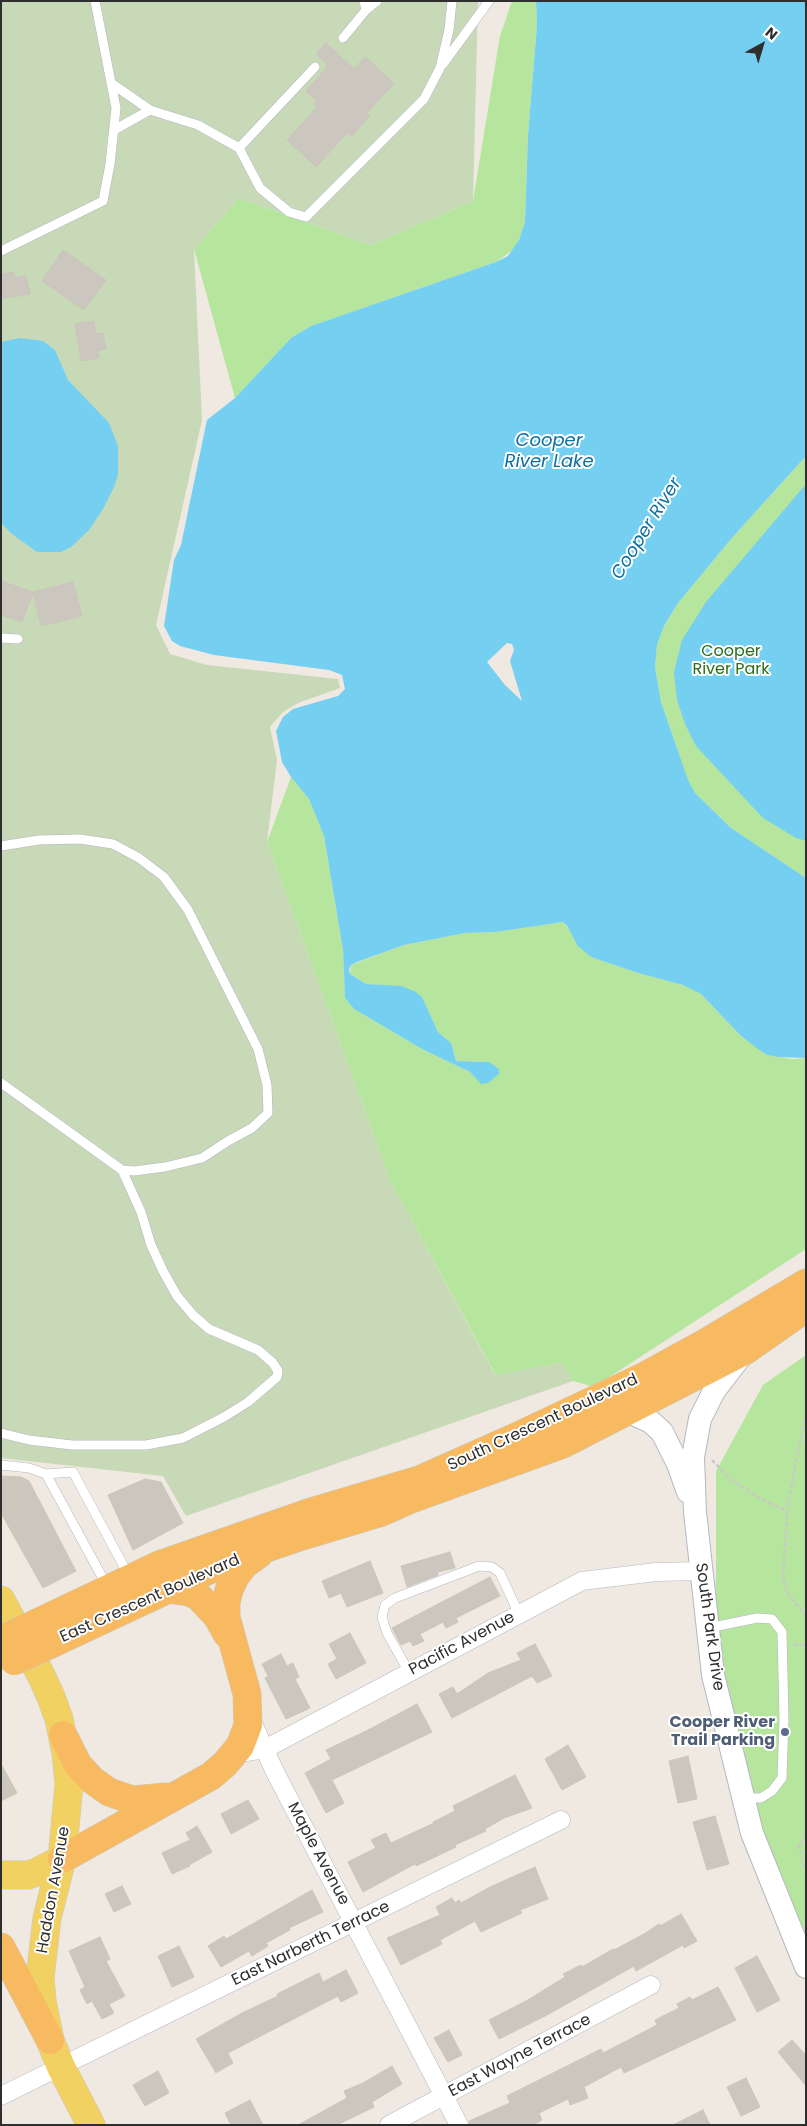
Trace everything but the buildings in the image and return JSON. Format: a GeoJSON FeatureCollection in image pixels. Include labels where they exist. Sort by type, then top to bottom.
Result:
{"type":"FeatureCollection","features":[{"type":"Feature","properties":{"kind":"highway","name":"South Crescent Boulevard"},"geometry":{"type":"LineString","coordinates":[[265,1539],[335,1505],[419,1480],[645,1376],[806,1283]]}},
{"type":"Feature","properties":{"kind":"highway","name":"South Crescent Boulevard"},"geometry":{"type":"LineString","coordinates":[[302,1536],[382,1512],[411,1499],[541,1453],[746,1350],[806,1308]]}},
{"type":"Feature","properties":{"kind":"highway","name":"East Crescent Boulevard"},"geometry":{"type":"LineString","coordinates":[[6,1656],[45,1633],[119,1584],[159,1564],[265,1539],[302,1536]]}},
{"type":"Feature","properties":{"kind":"highway","name":"East Crescent Boulevard"},"geometry":{"type":"LineString","coordinates":[[45,1633],[167,1589],[226,1562],[265,1539]]}},
{"type":"Feature","properties":{"kind":"highway"},"geometry":{"type":"LineString","coordinates":[[62,1859],[211,1776],[221,1768],[240,1746],[249,1714],[247,1694],[226,1617],[226,1603],[229,1590],[244,1566],[265,1539]]}},
{"type":"Feature","properties":{"kind":"highway"},"geometry":{"type":"LineString","coordinates":[[167,1589],[189,1592],[198,1596],[217,1616],[234,1645]]}},
{"type":"Feature","properties":{"kind":"highway"},"geometry":{"type":"LineString","coordinates":[[62,1735],[78,1765],[92,1780],[109,1792],[121,1798],[132,1800],[149,1800],[174,1795]]}},
{"type":"Feature","properties":{"kind":"highway"},"geometry":{"type":"LineString","coordinates":[[1,1947],[50,2040]]}},
{"type":"Feature","properties":{"kind":"main road","name":"Haddon Avenue"},"geometry":{"type":"LineString","coordinates":[[1,1600],[41,1675],[56,1712],[62,1735],[69,1784],[62,1859],[47,1918],[41,1955],[40,1978],[42,2002],[50,2040],[61,2067],[91,2125]]}},
{"type":"Feature","properties":{"kind":"main road"},"geometry":{"type":"LineString","coordinates":[[1,1875],[28,1875],[38,1872],[62,1859]]}},
{"type":"Feature","properties":{"kind":"street","name":"South Park Drive"},"geometry":{"type":"LineString","coordinates":[[746,1350],[714,1391],[700,1419],[693,1458],[695,1512],[713,1675],[743,1798],[752,1833],[806,1967]]}},
{"type":"Feature","properties":{"kind":"street","name":"South Park Drive"},"geometry":{"type":"LineString","coordinates":[[627,1411],[651,1422],[662,1432],[678,1464],[695,1512]]}},
{"type":"Feature","properties":{"kind":"street","name":"Pacific Avenue"},"geometry":{"type":"LineString","coordinates":[[233,1754],[264,1749],[582,1581],[656,1572],[701,1571]]}},
{"type":"Feature","properties":{"kind":"street","name":"Maple Avenue"},"geometry":{"type":"LineString","coordinates":[[249,1714],[264,1749],[459,2125]]}},
{"type":"Feature","properties":{"kind":"street","name":"East Narberth Terrace"},"geometry":{"type":"LineString","coordinates":[[1,2096],[561,1820]]}},
{"type":"Feature","properties":{"kind":"street","name":"East Wayne Terrace"},"geometry":{"type":"LineString","coordinates":[[389,2125],[651,1985]]}},
{"type":"Feature","properties":{"kind":"lane"},"geometry":{"type":"LineString","coordinates":[[1,251],[104,202],[116,108],[95,1]]}},
{"type":"Feature","properties":{"kind":"lane"},"geometry":{"type":"LineString","coordinates":[[343,38],[365,6],[377,1]]}},
{"type":"Feature","properties":{"kind":"lane"},"geometry":{"type":"LineString","coordinates":[[440,68],[449,30],[452,1]]}},
{"type":"Feature","properties":{"kind":"lane"},"geometry":{"type":"LineString","coordinates":[[112,83],[150,110],[198,125],[239,148],[260,188],[289,212],[306,216],[424,99],[440,68],[489,1]]}},
{"type":"Feature","properties":{"kind":"lane"},"geometry":{"type":"LineString","coordinates":[[239,148],[315,67]]}},
{"type":"Feature","properties":{"kind":"lane"},"geometry":{"type":"LineString","coordinates":[[114,130],[150,110]]}},
{"type":"Feature","properties":{"kind":"lane"},"geometry":{"type":"LineString","coordinates":[[1,638],[18,639]]}},
{"type":"Feature","properties":{"kind":"lane"},"geometry":{"type":"LineString","coordinates":[[1,846],[39,840],[80,839],[113,844],[139,858],[164,877],[188,910],[258,1049],[267,1085],[268,1113],[252,1128],[202,1158],[164,1167],[134,1171],[122,1170]]}},
{"type":"Feature","properties":{"kind":"lane"},"geometry":{"type":"LineString","coordinates":[[1,1083],[122,1170],[141,1212],[151,1245],[163,1272],[177,1296],[193,1316],[208,1329],[258,1350],[273,1363],[278,1371],[277,1378],[248,1402],[224,1418],[183,1438],[146,1445],[72,1445],[29,1440],[1,1433]]}},
{"type":"Feature","properties":{"kind":"lane"},"geometry":{"type":"LineString","coordinates":[[1,1465],[28,1468],[46,1474],[73,1472],[119,1584]]}},
{"type":"Feature","properties":{"kind":"lane"},"geometry":{"type":"LineString","coordinates":[[46,1474],[119,1584]]}},
{"type":"Feature","properties":{"kind":"lane"},"geometry":{"type":"LineString","coordinates":[[409,1672],[387,1633],[382,1617],[385,1605],[395,1598],[479,1566],[492,1566],[500,1574],[519,1614]]}},
{"type":"Feature","properties":{"kind":"lane"},"geometry":{"type":"LineString","coordinates":[[708,1628],[757,1618],[772,1619],[782,1632],[784,1720],[782,1778],[772,1791],[761,1798],[743,1798]]}},
{"type":"Feature","properties":{"kind":"path"},"geometry":{"type":"LineString","coordinates":[[806,1414],[787,1511],[782,1578],[787,1593],[806,1616]]}},
{"type":"Feature","properties":{"kind":"path"},"geometry":{"type":"LineString","coordinates":[[709,1454],[714,1463],[731,1480],[763,1500],[787,1511]]}},
{"type":"Feature","properties":{"kind":"path"},"geometry":{"type":"LineString","coordinates":[[806,1833],[799,1847],[806,1870]]}},
{"type":"Feature","properties":{"kind":"green space"},"geometry":{"type":"Polygon","coordinates":[[[1,1],[478,1],[473,201],[371,245],[239,198],[194,249],[202,420],[156,625],[170,654],[207,665],[338,679],[340,688],[298,703],[283,712],[270,727],[277,760],[267,842],[390,1180],[495,1375],[562,1363],[573,1381],[186,1516],[163,1476],[1,1458],[1,1]]]}},
{"type":"Feature","properties":{"kind":"green space"},"geometry":{"type":"Polygon","coordinates":[[[512,1],[536,1],[537,25],[528,135],[525,222],[519,240],[513,250],[496,262],[311,326],[291,338],[235,398],[194,249],[239,198],[371,245],[473,201],[500,36],[512,1]]]}},
{"type":"Feature","properties":{"kind":"green space","name":"Cooper River Park"},"geometry":{"type":"Polygon","coordinates":[[[806,456],[806,878],[731,828],[695,793],[688,781],[661,702],[655,667],[657,645],[664,626],[678,603],[731,539],[806,456]]]}},
{"type":"Feature","properties":{"kind":"green space"},"geometry":{"type":"Polygon","coordinates":[[[291,777],[309,799],[324,836],[343,950],[345,998],[354,1009],[422,1049],[470,1072],[481,1083],[489,1062],[456,1061],[451,1043],[438,1032],[422,997],[380,985],[366,984],[350,974],[351,965],[404,945],[465,933],[496,932],[563,922],[591,957],[638,973],[683,985],[701,994],[740,1035],[767,1055],[792,1059],[806,1058],[806,1249],[594,1387],[573,1381],[561,1363],[496,1376],[390,1180],[267,842],[291,777]]]}},
{"type":"Feature","properties":{"kind":"green space"},"geometry":{"type":"Polygon","coordinates":[[[806,1355],[806,1967],[801,1960],[711,1657],[716,1581],[716,1471],[763,1385],[806,1355]]]}},
{"type":"Feature","properties":{"kind":"water","name":"Cooper River Lake"},"geometry":{"type":"Polygon","coordinates":[[[536,1],[806,1],[806,456],[731,539],[678,603],[664,626],[657,645],[655,667],[661,702],[688,780],[695,793],[731,828],[806,878],[806,1058],[767,1055],[740,1035],[701,994],[683,985],[638,973],[591,957],[578,946],[563,922],[496,932],[465,933],[404,945],[357,962],[351,965],[349,969],[350,974],[366,984],[401,986],[414,991],[422,997],[438,1032],[451,1043],[456,1061],[489,1062],[499,1069],[499,1074],[488,1083],[481,1084],[470,1072],[422,1049],[354,1009],[345,998],[343,950],[324,836],[309,799],[291,777],[282,762],[276,731],[283,717],[293,709],[338,696],[345,689],[342,675],[329,670],[214,655],[180,646],[172,641],[164,626],[174,560],[181,545],[207,420],[235,398],[291,338],[311,326],[496,262],[508,256],[519,240],[525,222],[528,135],[537,25],[536,1]],[[507,643],[487,662],[505,685],[522,701],[510,661],[514,650],[512,644],[507,643]]]}},
{"type":"Feature","properties":{"kind":"water"},"geometry":{"type":"Polygon","coordinates":[[[20,338],[43,341],[55,350],[68,380],[109,423],[118,446],[118,475],[103,509],[89,530],[71,547],[61,552],[37,552],[12,534],[1,523],[1,342],[20,338]]]}},
{"type":"Feature","properties":{"kind":"water","name":"Cooper River Park"},"geometry":{"type":"Polygon","coordinates":[[[806,484],[806,840],[803,840],[796,838],[763,818],[696,746],[685,724],[677,700],[674,672],[682,640],[706,602],[806,484]]]}},
{"type":"Feature","properties":{"kind":"place","name":"Cooper River Trail Parking"},"geometry":{"type":"Point","coordinates":[785,1732]}},
{"type":"Feature","properties":{"kind":"water label","name":"Cooper River"},"geometry":{"type":"Point","coordinates":[647,529]}}]}
